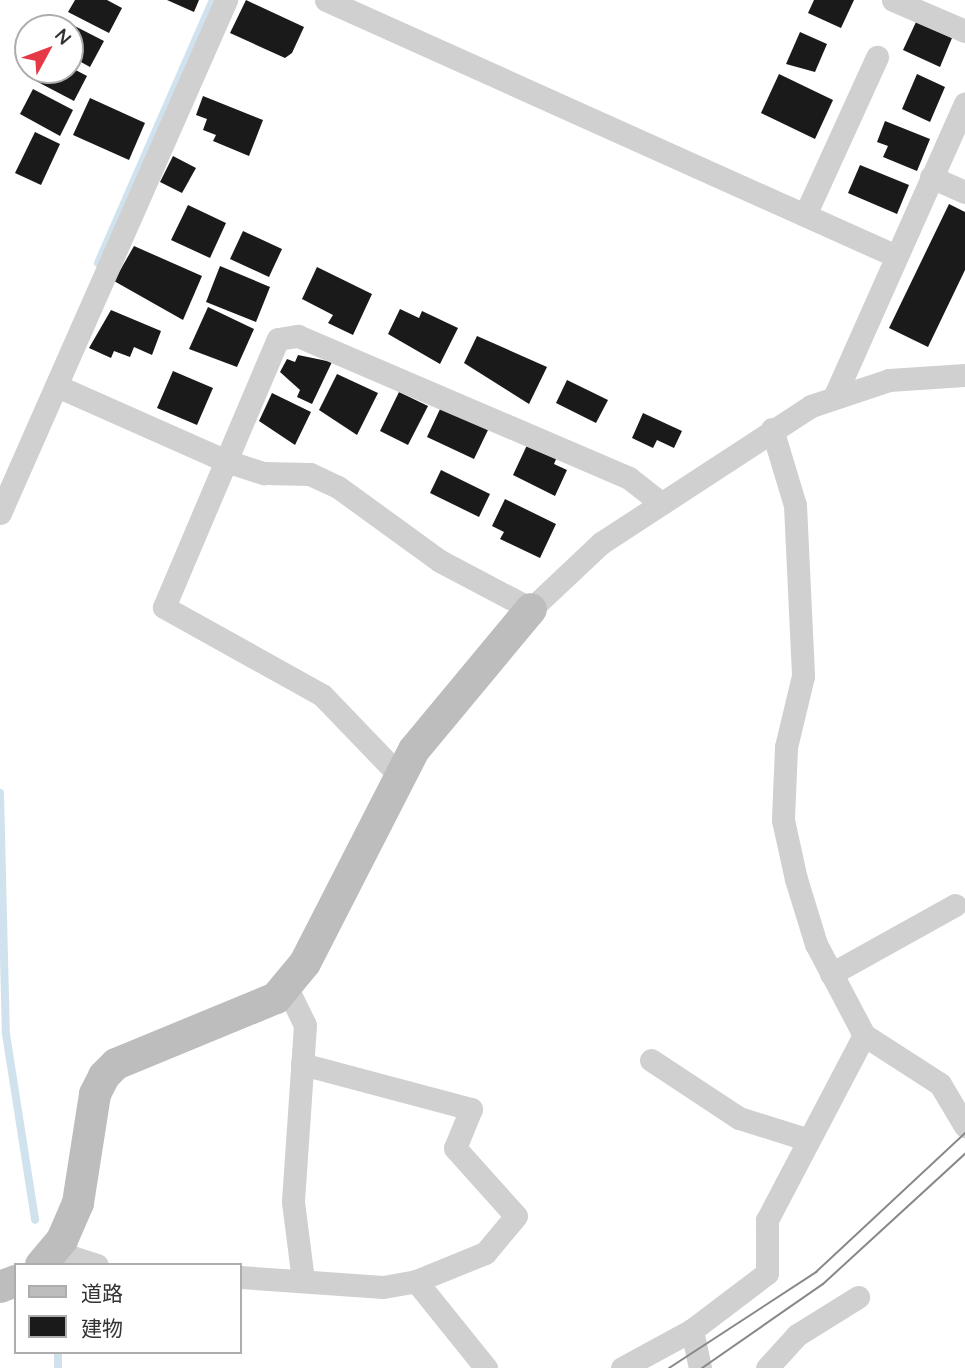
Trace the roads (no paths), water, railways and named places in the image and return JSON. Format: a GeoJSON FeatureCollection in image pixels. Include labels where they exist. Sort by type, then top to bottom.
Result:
{"type":"FeatureCollection","features":[{"type":"Feature","properties":{"kind":"street"},"geometry":{"type":"LineString","coordinates":[[0,513],[226,0]]}},
{"type":"Feature","properties":{"kind":"street"},"geometry":{"type":"LineString","coordinates":[[326,0],[896,256]]}},
{"type":"Feature","properties":{"kind":"street"},"geometry":{"type":"LineString","coordinates":[[892,0],[965,31]]}},
{"type":"Feature","properties":{"kind":"street"},"geometry":{"type":"LineString","coordinates":[[805,215],[877,57]]}},
{"type":"Feature","properties":{"kind":"street"},"geometry":{"type":"LineString","coordinates":[[836,393],[965,103]]}},
{"type":"Feature","properties":{"kind":"street"},"geometry":{"type":"LineString","coordinates":[[932,177],[965,192]]}},
{"type":"Feature","properties":{"kind":"street"},"geometry":{"type":"LineString","coordinates":[[400,775],[322,695],[164,607],[271,350],[286,335],[298,336],[629,478],[661,503]]}},
{"type":"Feature","properties":{"kind":"street"},"geometry":{"type":"LineString","coordinates":[[83,1263],[47,1258],[78,1203],[95,1094],[104,1076],[116,1064],[253,1012],[286,986],[305,963],[400,775],[531,609],[601,543],[772,429],[836,393],[889,380],[965,375]]}},
{"type":"Feature","properties":{"kind":"street"},"geometry":{"type":"LineString","coordinates":[[57,386],[226,461],[264,473],[310,474],[338,487],[440,561],[531,609]]}},
{"type":"Feature","properties":{"kind":"street"},"geometry":{"type":"LineString","coordinates":[[772,429],[795,505],[803,676],[786,747],[783,820],[800,892],[831,974],[864,1035],[940,1084],[965,1126]]}},
{"type":"Feature","properties":{"kind":"street"},"geometry":{"type":"LineString","coordinates":[[831,974],[955,905]]}},
{"type":"Feature","properties":{"kind":"street"},"geometry":{"type":"LineString","coordinates":[[286,986],[305,1025],[293,1202],[303,1280]]}},
{"type":"Feature","properties":{"kind":"street"},"geometry":{"type":"LineString","coordinates":[[622,1368],[692,1330],[767,1273],[767,1220],[806,1139],[864,1035]]}},
{"type":"Feature","properties":{"kind":"street"},"geometry":{"type":"LineString","coordinates":[[651,1060],[739,1118],[806,1139]]}},
{"type":"Feature","properties":{"kind":"street"},"geometry":{"type":"LineString","coordinates":[[242,1277],[383,1287],[416,1281],[485,1253],[516,1216],[455,1148],[471,1109],[302,1064]]}},
{"type":"Feature","properties":{"kind":"street"},"geometry":{"type":"LineString","coordinates":[[416,1281],[486,1368]]}},
{"type":"Feature","properties":{"kind":"street"},"geometry":{"type":"LineString","coordinates":[[768,1368],[797,1335],[858,1297]]}},
{"type":"Feature","properties":{"kind":"street"},"geometry":{"type":"LineString","coordinates":[[692,1330],[700,1368]]}},
{"type":"Feature","properties":{"kind":"waterway"},"geometry":{"type":"LineString","coordinates":[[98,263],[213,0]]}},
{"type":"Feature","properties":{"kind":"waterway"},"geometry":{"type":"LineString","coordinates":[[0,793],[6,1034],[35,1220]]}},
{"type":"Feature","properties":{"kind":"waterway"},"geometry":{"type":"LineString","coordinates":[[58,1354],[58,1368]]}},
{"type":"Feature","properties":{"kind":"tram line"},"geometry":{"type":"LineString","coordinates":[[669,1368],[816,1272],[965,1133]]}},
{"type":"Feature","properties":{"kind":"tram line"},"geometry":{"type":"LineString","coordinates":[[702,1368],[823,1284],[965,1154]]}}]}
